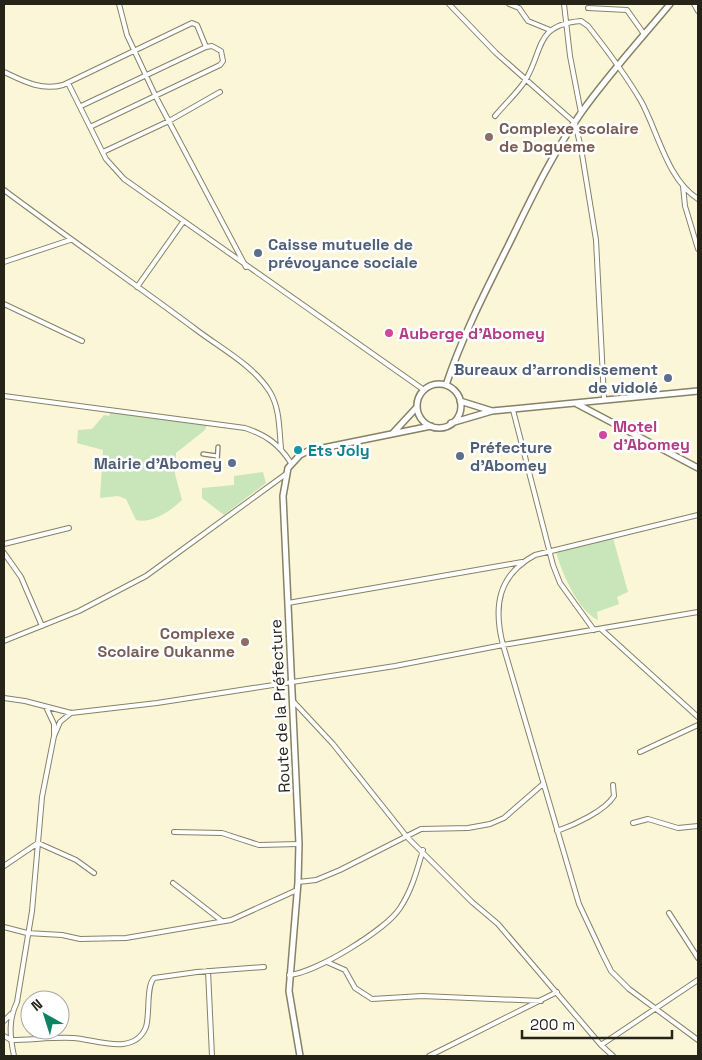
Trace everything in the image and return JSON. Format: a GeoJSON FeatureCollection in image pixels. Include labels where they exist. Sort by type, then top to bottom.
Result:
{"type":"FeatureCollection","features":[{"type":"Feature","properties":{"kind":"street"},"geometry":{"type":"LineString","coordinates":[[119,4],[123,25],[156,97],[246,267]]}},
{"type":"Feature","properties":{"kind":"street"},"geometry":{"type":"LineString","coordinates":[[450,4],[525,80],[575,122],[596,240],[604,398]]}},
{"type":"Feature","properties":{"kind":"street"},"geometry":{"type":"LineString","coordinates":[[510,4],[519,8],[528,21],[550,30]]}},
{"type":"Feature","properties":{"kind":"street"},"geometry":{"type":"LineString","coordinates":[[564,4],[570,56],[581,113]]}},
{"type":"Feature","properties":{"kind":"street"},"geometry":{"type":"LineString","coordinates":[[446,385],[458,351],[498,265],[529,204],[575,122],[670,4]]}},
{"type":"Feature","properties":{"kind":"street"},"geometry":{"type":"LineString","coordinates":[[694,4],[698,11]]}},
{"type":"Feature","properties":{"kind":"street"},"geometry":{"type":"LineString","coordinates":[[588,8],[627,10],[644,34]]}},
{"type":"Feature","properties":{"kind":"street"},"geometry":{"type":"LineString","coordinates":[[4,72],[44,87],[55,87],[68,83],[192,23],[197,25],[206,47]]}},
{"type":"Feature","properties":{"kind":"street"},"geometry":{"type":"LineString","coordinates":[[495,116],[525,80],[550,30],[567,23],[585,23],[619,65],[644,106],[682,184],[685,206],[698,249]]}},
{"type":"Feature","properties":{"kind":"street"},"geometry":{"type":"LineString","coordinates":[[81,106],[206,47],[212,46],[221,51],[223,61],[220,65],[90,127]]}},
{"type":"Feature","properties":{"kind":"street"},"geometry":{"type":"LineString","coordinates":[[68,83],[103,152],[114,170],[124,179],[246,267],[424,390]]}},
{"type":"Feature","properties":{"kind":"street"},"geometry":{"type":"LineString","coordinates":[[103,152],[169,121],[220,92]]}},
{"type":"Feature","properties":{"kind":"street"},"geometry":{"type":"LineString","coordinates":[[682,184],[698,199]]}},
{"type":"Feature","properties":{"kind":"street"},"geometry":{"type":"LineString","coordinates":[[4,190],[70,240],[249,368],[263,382],[276,404],[281,448]]}},
{"type":"Feature","properties":{"kind":"street"},"geometry":{"type":"LineString","coordinates":[[137,287],[183,222]]}},
{"type":"Feature","properties":{"kind":"street"},"geometry":{"type":"LineString","coordinates":[[4,262],[70,240]]}},
{"type":"Feature","properties":{"kind":"street"},"geometry":{"type":"LineString","coordinates":[[4,304],[82,342]]}},
{"type":"Feature","properties":{"kind":"street"},"geometry":{"type":"LineString","coordinates":[[393,434],[417,407],[419,398],[424,390],[432,385],[446,385],[455,392],[460,401],[458,416],[451,423]]}},
{"type":"Feature","properties":{"kind":"street"},"geometry":{"type":"LineString","coordinates":[[4,396],[245,428],[271,440],[281,448],[291,463],[308,451],[431,426],[441,427],[492,411],[576,403],[604,398],[698,390]]}},
{"type":"Feature","properties":{"kind":"street"},"geometry":{"type":"LineString","coordinates":[[460,401],[492,411]]}},
{"type":"Feature","properties":{"kind":"street"},"geometry":{"type":"LineString","coordinates":[[576,403],[698,468]]}},
{"type":"Feature","properties":{"kind":"street"},"geometry":{"type":"LineString","coordinates":[[417,407],[423,420],[431,426]]}},
{"type":"Feature","properties":{"kind":"street"},"geometry":{"type":"LineString","coordinates":[[513,410],[549,551],[560,582],[578,611],[594,630]]}},
{"type":"Feature","properties":{"kind":"street"},"geometry":{"type":"LineString","coordinates":[[217,463],[218,447]]}},
{"type":"Feature","properties":{"kind":"street"},"geometry":{"type":"LineString","coordinates":[[203,454],[218,456]]}},
{"type":"Feature","properties":{"kind":"street","name":"Route de la Préfecture"},"geometry":{"type":"LineString","coordinates":[[291,463],[286,474],[283,496],[299,844],[298,890],[289,975],[290,1010],[300,1056]]}},
{"type":"Feature","properties":{"kind":"street"},"geometry":{"type":"LineString","coordinates":[[4,640],[42,626],[110,596],[146,576],[286,474]]}},
{"type":"Feature","properties":{"kind":"street"},"geometry":{"type":"LineString","coordinates":[[288,603],[523,561],[549,551],[698,517]]}},
{"type":"Feature","properties":{"kind":"street"},"geometry":{"type":"LineString","coordinates":[[4,544],[69,528]]}},
{"type":"Feature","properties":{"kind":"street"},"geometry":{"type":"LineString","coordinates":[[4,554],[20,577],[42,626]]}},
{"type":"Feature","properties":{"kind":"street"},"geometry":{"type":"LineString","coordinates":[[523,561],[512,572],[501,588],[499,629],[579,904],[608,965],[629,989],[698,1040]]}},
{"type":"Feature","properties":{"kind":"street"},"geometry":{"type":"LineString","coordinates":[[4,698],[25,700],[71,713],[157,703],[291,683],[698,612]]}},
{"type":"Feature","properties":{"kind":"street"},"geometry":{"type":"LineString","coordinates":[[602,630],[698,717]]}},
{"type":"Feature","properties":{"kind":"street"},"geometry":{"type":"LineString","coordinates":[[291,700],[333,744],[407,837],[423,850],[472,902],[498,924],[601,1045],[613,1056]]}},
{"type":"Feature","properties":{"kind":"street"},"geometry":{"type":"LineString","coordinates":[[4,1020],[11,1014],[17,1002],[32,911],[42,797],[54,736],[54,724],[46,707]]}},
{"type":"Feature","properties":{"kind":"street"},"geometry":{"type":"LineString","coordinates":[[54,736],[60,722],[71,713]]}},
{"type":"Feature","properties":{"kind":"street"},"geometry":{"type":"LineString","coordinates":[[640,752],[698,725]]}},
{"type":"Feature","properties":{"kind":"street"},"geometry":{"type":"LineString","coordinates":[[298,882],[316,880],[421,829],[468,828],[490,824],[504,818],[543,784]]}},
{"type":"Feature","properties":{"kind":"street"},"geometry":{"type":"LineString","coordinates":[[557,831],[584,819],[611,801],[614,796],[612,785]]}},
{"type":"Feature","properties":{"kind":"street"},"geometry":{"type":"LineString","coordinates":[[634,823],[648,819],[678,828],[698,826]]}},
{"type":"Feature","properties":{"kind":"street"},"geometry":{"type":"LineString","coordinates":[[174,832],[222,833],[259,845],[299,844]]}},
{"type":"Feature","properties":{"kind":"street"},"geometry":{"type":"LineString","coordinates":[[4,866],[38,843]]}},
{"type":"Feature","properties":{"kind":"street"},"geometry":{"type":"LineString","coordinates":[[38,843],[76,860],[94,873]]}},
{"type":"Feature","properties":{"kind":"street"},"geometry":{"type":"LineString","coordinates":[[289,975],[300,974],[327,962],[387,922],[399,910],[408,896],[423,850]]}},
{"type":"Feature","properties":{"kind":"street"},"geometry":{"type":"LineString","coordinates":[[173,883],[222,921]]}},
{"type":"Feature","properties":{"kind":"street"},"geometry":{"type":"LineString","coordinates":[[4,927],[27,933],[62,935],[80,939],[126,938],[222,921],[298,890]]}},
{"type":"Feature","properties":{"kind":"street"},"geometry":{"type":"LineString","coordinates":[[669,913],[698,958]]}},
{"type":"Feature","properties":{"kind":"street"},"geometry":{"type":"LineString","coordinates":[[327,962],[345,970],[355,988],[372,999],[422,996],[541,1001]]}},
{"type":"Feature","properties":{"kind":"street"},"geometry":{"type":"LineString","coordinates":[[4,1036],[11,1040],[71,1038],[115,1045],[130,1042],[138,1037],[145,1028],[149,1012],[150,984],[153,980],[165,976],[264,967]]}},
{"type":"Feature","properties":{"kind":"street"},"geometry":{"type":"LineString","coordinates":[[208,971],[212,1056]]}},
{"type":"Feature","properties":{"kind":"street"},"geometry":{"type":"LineString","coordinates":[[601,1045],[698,980]]}},
{"type":"Feature","properties":{"kind":"street"},"geometry":{"type":"LineString","coordinates":[[429,1056],[557,992]]}},
{"type":"Feature","properties":{"kind":"street"},"geometry":{"type":"LineString","coordinates":[[11,1014],[11,1040],[14,1056]]}},
{"type":"Feature","properties":{"kind":"green space"},"geometry":{"type":"Polygon","coordinates":[[[111,411],[207,424],[205,430],[176,453],[175,474],[182,500],[160,516],[142,521],[136,520],[126,499],[118,496],[100,498],[103,450],[77,443],[78,430],[92,429],[104,415],[109,416],[111,411]]]}},
{"type":"Feature","properties":{"kind":"green space"},"geometry":{"type":"Polygon","coordinates":[[[263,472],[266,483],[224,515],[202,498],[202,488],[234,485],[234,476],[263,472]]]}},
{"type":"Feature","properties":{"kind":"green space"},"geometry":{"type":"Polygon","coordinates":[[[613,538],[628,592],[617,597],[619,604],[597,612],[598,620],[584,609],[578,600],[562,570],[556,552],[613,538]]]}},
{"type":"Feature","properties":{"kind":"place","name":"Complexe scolaire de Dogueme"},"geometry":{"type":"Point","coordinates":[489,137]}},
{"type":"Feature","properties":{"kind":"place","name":"Caisse mutuelle de prévoyance sociale"},"geometry":{"type":"Point","coordinates":[258,253]}},
{"type":"Feature","properties":{"kind":"place","name":"Auberge d'Abomey"},"geometry":{"type":"Point","coordinates":[389,333]}},
{"type":"Feature","properties":{"kind":"place","name":"Bureaux d'arrondissement de vidolé"},"geometry":{"type":"Point","coordinates":[668,378]}},
{"type":"Feature","properties":{"kind":"place","name":"Motel d'Abomey"},"geometry":{"type":"Point","coordinates":[603,435]}},
{"type":"Feature","properties":{"kind":"place","name":"Ets Joly"},"geometry":{"type":"Point","coordinates":[298,450]}},
{"type":"Feature","properties":{"kind":"place","name":"Préfecture d’Abomey"},"geometry":{"type":"Point","coordinates":[460,456]}},
{"type":"Feature","properties":{"kind":"place","name":"Mairie d'Abomey"},"geometry":{"type":"Point","coordinates":[232,463]}},
{"type":"Feature","properties":{"kind":"place","name":"Complexe Scolaire Oukanme"},"geometry":{"type":"Point","coordinates":[245,642]}}]}
